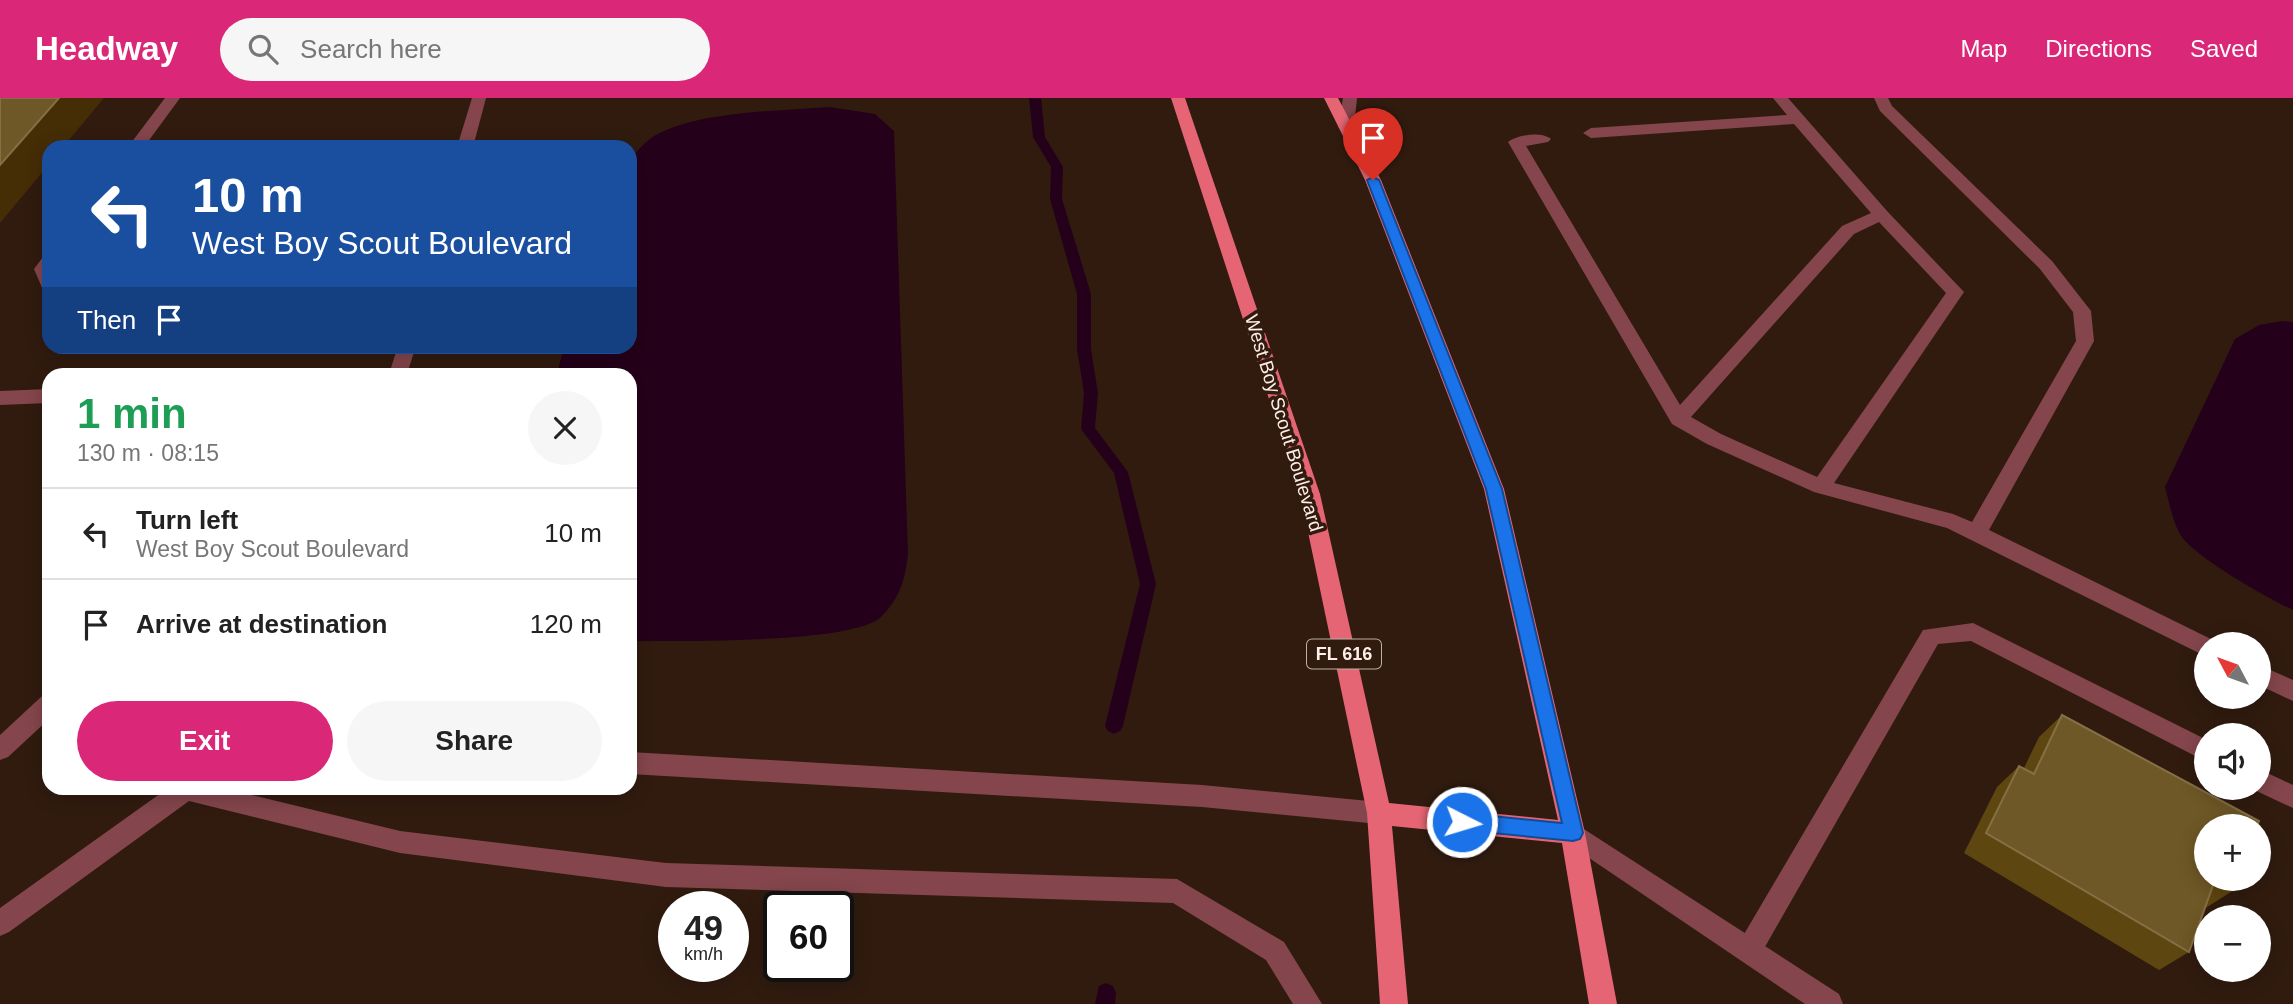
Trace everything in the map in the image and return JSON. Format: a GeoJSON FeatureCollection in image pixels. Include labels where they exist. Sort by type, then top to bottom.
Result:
{"type":"FeatureCollection","features":[{"type":"Feature","properties":{"kind":"main road","name":"West Boy Scout Boulevard"},"geometry":{"type":"LineString","coordinates":[[1178,98],[1310,494],[1378,813],[1394,1004]]}},
{"type":"Feature","properties":{"kind":"main road"},"geometry":{"type":"LineString","coordinates":[[1331,98],[1373,180],[1494,489],[1573,833],[1603,1004]]}},
{"type":"Feature","properties":{"kind":"main road"},"geometry":{"type":"LineString","coordinates":[[1378,813],[1573,833]]}},
{"type":"Feature","properties":{"kind":"street"},"geometry":{"type":"LineString","coordinates":[[141,140],[173,98]]}},
{"type":"Feature","properties":{"kind":"street"},"geometry":{"type":"LineString","coordinates":[[467,140],[479,98]]}},
{"type":"Feature","properties":{"kind":"street"},"geometry":{"type":"LineString","coordinates":[[1346,127],[1350,98]]}},
{"type":"Feature","properties":{"kind":"street"},"geometry":{"type":"LineString","coordinates":[[1780,98],[1881,215],[1955,292],[1821,487]]}},
{"type":"Feature","properties":{"kind":"street"},"geometry":{"type":"LineString","coordinates":[[1881,98],[1885,108],[2046,265],[2082,311],[2085,341],[1977,533]]}},
{"type":"Feature","properties":{"kind":"street"},"geometry":{"type":"LineString","coordinates":[[1591,133],[1798,119]]}},
{"type":"Feature","properties":{"kind":"street"},"geometry":{"type":"LineString","coordinates":[[1543,139],[1516,142],[1679,419],[1714,439],[1821,487],[1953,522],[2194,642]]}},
{"type":"Feature","properties":{"kind":"street"},"geometry":{"type":"LineString","coordinates":[[1679,419],[1848,230],[1881,215]]}},
{"type":"Feature","properties":{"kind":"street"},"geometry":{"type":"LineString","coordinates":[[0,398],[42,397]]}},
{"type":"Feature","properties":{"kind":"street"},"geometry":{"type":"LineString","coordinates":[[1749,950],[1931,636],[1973,632],[2194,745]]}},
{"type":"Feature","properties":{"kind":"street"},"geometry":{"type":"LineString","coordinates":[[2272,680],[2293,691]]}},
{"type":"Feature","properties":{"kind":"street"},"geometry":{"type":"LineString","coordinates":[[0,750],[42,711]]}},
{"type":"Feature","properties":{"kind":"street"},"geometry":{"type":"LineString","coordinates":[[637,763],[1202,796],[1378,813]]}},
{"type":"Feature","properties":{"kind":"street"},"geometry":{"type":"LineString","coordinates":[[2271,785],[2293,797]]}},
{"type":"Feature","properties":{"kind":"street"},"geometry":{"type":"LineString","coordinates":[[0,923],[176,795]]}},
{"type":"Feature","properties":{"kind":"street"},"geometry":{"type":"LineString","coordinates":[[214,795],[400,842],[666,875],[1177,891],[1275,951],[1308,1004]]}},
{"type":"Feature","properties":{"kind":"street"},"geometry":{"type":"LineString","coordinates":[[1573,833],[1829,1004]]}},
{"type":"Feature","properties":{"kind":"shaded area"},"geometry":{"type":"Polygon","coordinates":[[[830,107],[875,114],[894,131],[908,554],[905,572],[893,603],[881,617],[864,626],[836,632],[762,639],[637,641],[637,368],[559,368],[562,354],[637,354],[637,152],[652,137],[680,125],[744,113],[830,107]]]}},
{"type":"Feature","properties":{"kind":"shaded area"},"geometry":{"type":"Polygon","coordinates":[[[2293,322],[2293,610],[2232,576],[2187,543],[2175,523],[2165,487],[2235,339],[2259,325],[2293,322]]]}},
{"type":"Feature","properties":{"kind":"building"},"geometry":{"type":"Polygon","coordinates":[[[0,98],[59,98],[0,165],[0,98]]]}},
{"type":"Feature","properties":{"kind":"building"},"geometry":{"type":"Polygon","coordinates":[[[2062,715],[2194,786],[2194,800],[2220,800],[2246,814],[2194,814],[2194,891],[2211,891],[2206,905],[2194,905],[2194,938],[2189,952],[1986,833],[2019,766],[2034,774],[2062,715]]]}},
{"type":"Feature","properties":{"kind":"waterway"},"geometry":{"type":"LineString","coordinates":[[1035,98],[1039,137],[1057,167],[1056,199],[1084,294],[1084,349],[1091,393],[1088,429],[1121,472],[1148,584],[1114,726]]}},
{"type":"Feature","properties":{"kind":"waterway"},"geometry":{"type":"LineString","coordinates":[[1105,1004],[1106,993]]}},
{"type":"Feature","properties":{"kind":"route"},"geometry":{"type":"LineString","coordinates":[[1373,180],[1494,489],[1573,833],[1462,822]]}}]}
